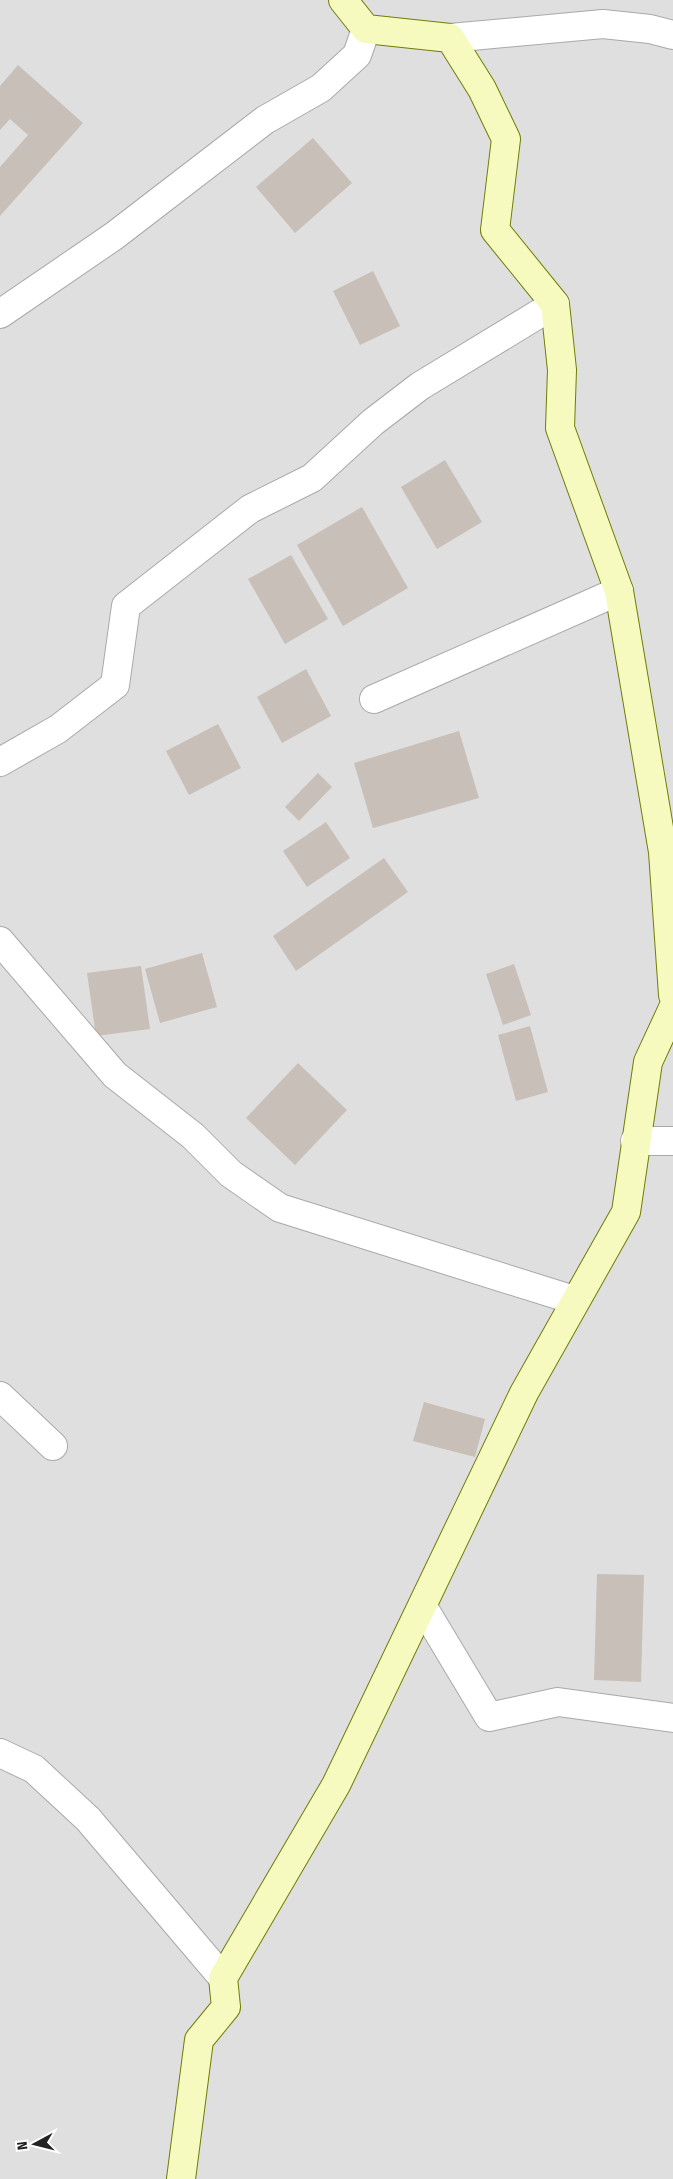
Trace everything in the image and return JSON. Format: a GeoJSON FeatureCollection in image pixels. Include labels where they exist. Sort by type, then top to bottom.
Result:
{"type":"FeatureCollection","features":[{"type":"Feature","properties":{"kind":"street"},"geometry":{"type":"LineString","coordinates":[[344,0],[366,29],[450,38],[603,24],[650,29],[673,35]]}},
{"type":"Feature","properties":{"kind":"street"},"geometry":{"type":"LineString","coordinates":[[0,314],[114,236],[265,120],[321,88],[357,55],[366,29]]}},
{"type":"Feature","properties":{"kind":"street"},"geometry":{"type":"LineString","coordinates":[[450,38],[482,89],[506,139],[495,230],[555,304],[562,370],[560,428],[619,591],[663,852],[673,995]]}},
{"type":"Feature","properties":{"kind":"street"},"geometry":{"type":"LineString","coordinates":[[0,762],[58,729],[115,685],[126,606],[250,509],[312,478],[372,422],[420,386],[555,304]]}},
{"type":"Feature","properties":{"kind":"street"},"geometry":{"type":"LineString","coordinates":[[374,699],[619,591]]}},
{"type":"Feature","properties":{"kind":"street"},"geometry":{"type":"LineString","coordinates":[[0,941],[115,1075],[193,1136],[231,1174],[280,1208],[574,1300]]}},
{"type":"Feature","properties":{"kind":"street"},"geometry":{"type":"LineString","coordinates":[[223,1978],[336,1785],[524,1393],[574,1300],[626,1212],[648,1062],[673,1008]]}},
{"type":"Feature","properties":{"kind":"street"},"geometry":{"type":"LineString","coordinates":[[635,1142],[673,1141]]}},
{"type":"Feature","properties":{"kind":"street"},"geometry":{"type":"LineString","coordinates":[[0,1396],[53,1446]]}},
{"type":"Feature","properties":{"kind":"street"},"geometry":{"type":"LineString","coordinates":[[423,1607],[489,1718],[558,1702],[673,1718]]}},
{"type":"Feature","properties":{"kind":"street"},"geometry":{"type":"LineString","coordinates":[[0,1754],[34,1769],[88,1819],[223,1978],[226,2007],[199,2040],[181,2179]]}},
{"type":"Feature","properties":{"kind":"shaded area"},"geometry":{"type":"Polygon","coordinates":[[[0,0],[673,0],[673,2179],[0,2179],[0,0]]]}},
{"type":"Feature","properties":{"kind":"building"},"geometry":{"type":"Polygon","coordinates":[[[18,65],[83,123],[0,216],[0,167],[28,135],[10,119],[0,130],[0,86],[18,65]]]}},
{"type":"Feature","properties":{"kind":"building"},"geometry":{"type":"Polygon","coordinates":[[[313,138],[352,183],[295,233],[256,187],[313,138]]]}},
{"type":"Feature","properties":{"kind":"building"},"geometry":{"type":"Polygon","coordinates":[[[373,271],[400,326],[360,345],[333,291],[373,271]]]}},
{"type":"Feature","properties":{"kind":"building"},"geometry":{"type":"Polygon","coordinates":[[[445,460],[482,522],[437,549],[401,487],[445,460]]]}},
{"type":"Feature","properties":{"kind":"building"},"geometry":{"type":"Polygon","coordinates":[[[362,507],[408,588],[343,626],[297,545],[362,507]]]}},
{"type":"Feature","properties":{"kind":"building"},"geometry":{"type":"Polygon","coordinates":[[[291,555],[328,619],[285,644],[248,579],[291,555]]]}},
{"type":"Feature","properties":{"kind":"building"},"geometry":{"type":"Polygon","coordinates":[[[306,669],[331,716],[282,743],[257,697],[306,669]]]}},
{"type":"Feature","properties":{"kind":"building"},"geometry":{"type":"Polygon","coordinates":[[[218,724],[241,768],[189,795],[166,751],[218,724]]]}},
{"type":"Feature","properties":{"kind":"building"},"geometry":{"type":"Polygon","coordinates":[[[459,731],[479,798],[373,828],[354,763],[459,731]]]}},
{"type":"Feature","properties":{"kind":"building"},"geometry":{"type":"Polygon","coordinates":[[[318,773],[332,787],[299,821],[285,807],[318,773]]]}},
{"type":"Feature","properties":{"kind":"building"},"geometry":{"type":"Polygon","coordinates":[[[326,822],[350,858],[307,887],[283,851],[326,822]]]}},
{"type":"Feature","properties":{"kind":"building"},"geometry":{"type":"Polygon","coordinates":[[[384,858],[408,892],[296,971],[273,936],[384,858]]]}},
{"type":"Feature","properties":{"kind":"building"},"geometry":{"type":"Polygon","coordinates":[[[202,953],[217,1007],[160,1023],[145,969],[202,953]]]}},
{"type":"Feature","properties":{"kind":"building"},"geometry":{"type":"Polygon","coordinates":[[[514,964],[531,1015],[503,1025],[486,974],[514,964]]]}},
{"type":"Feature","properties":{"kind":"building"},"geometry":{"type":"Polygon","coordinates":[[[141,966],[150,1029],[96,1036],[87,973],[141,966]]]}},
{"type":"Feature","properties":{"kind":"building"},"geometry":{"type":"Polygon","coordinates":[[[530,1026],[548,1092],[516,1101],[498,1035],[530,1026]]]}},
{"type":"Feature","properties":{"kind":"building"},"geometry":{"type":"Polygon","coordinates":[[[298,1063],[347,1110],[295,1165],[246,1118],[298,1063]]]}},
{"type":"Feature","properties":{"kind":"building"},"geometry":{"type":"Polygon","coordinates":[[[424,1402],[485,1419],[475,1457],[413,1441],[424,1402]]]}},
{"type":"Feature","properties":{"kind":"building"},"geometry":{"type":"Polygon","coordinates":[[[597,1574],[644,1575],[641,1682],[594,1680],[597,1574]]]}}]}
